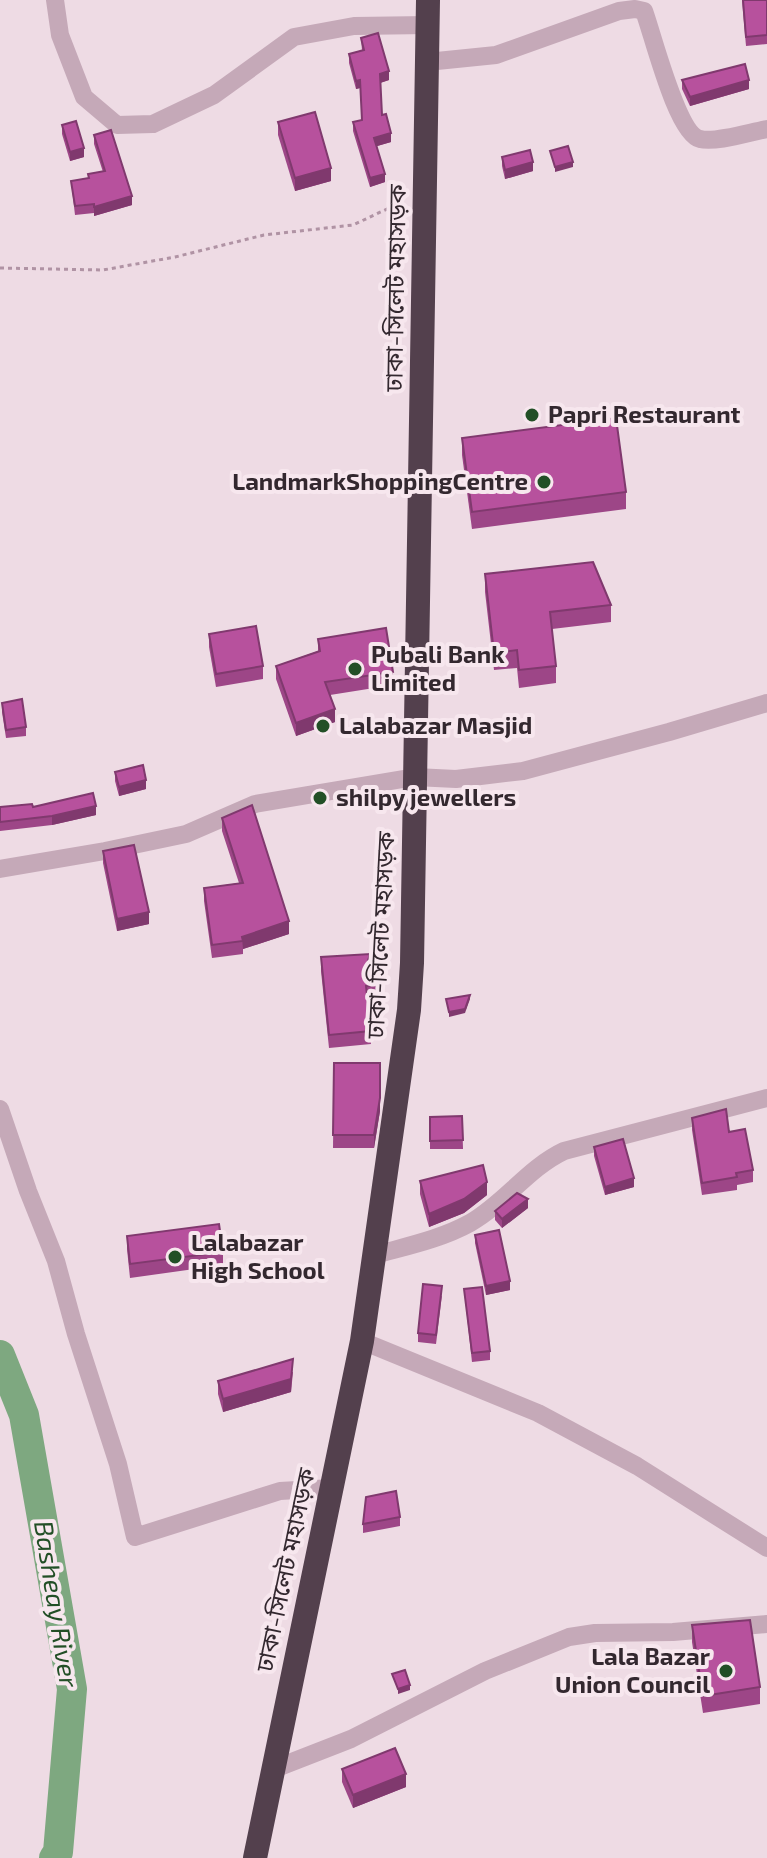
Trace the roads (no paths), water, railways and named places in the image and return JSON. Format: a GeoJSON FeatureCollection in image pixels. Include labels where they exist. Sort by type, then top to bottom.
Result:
{"type":"FeatureCollection","features":[{"type":"Feature","properties":{"kind":"highway","name":"ঢাকা-সিলেট মহাসড়ক"},"geometry":{"type":"LineString","coordinates":[[255,1858],[362,1341],[409,1010],[428,0]]}},
{"type":"Feature","properties":{"kind":"street"},"geometry":{"type":"LineString","coordinates":[[55,0],[60,35],[84,97],[117,125],[153,124],[214,95],[294,37],[354,26],[428,25]]}},
{"type":"Feature","properties":{"kind":"street"},"geometry":{"type":"LineString","coordinates":[[427,62],[496,55],[619,11],[635,9],[644,11],[677,110],[687,130],[697,139],[711,139],[767,129]]}},
{"type":"Feature","properties":{"kind":"street"},"geometry":{"type":"LineString","coordinates":[[0,869],[186,834],[255,804],[415,777],[456,779],[523,771],[767,703]]}},
{"type":"Feature","properties":{"kind":"street"},"geometry":{"type":"LineString","coordinates":[[375,1255],[433,1239],[471,1223],[544,1161],[564,1151],[767,1098]]}},
{"type":"Feature","properties":{"kind":"street"},"geometry":{"type":"LineString","coordinates":[[0,1109],[56,1261],[118,1464],[135,1537],[192,1516],[280,1491],[332,1488]]}},
{"type":"Feature","properties":{"kind":"street"},"geometry":{"type":"LineString","coordinates":[[362,1341],[538,1413],[637,1466],[767,1548]]}},
{"type":"Feature","properties":{"kind":"street"},"geometry":{"type":"LineString","coordinates":[[274,1769],[351,1739],[485,1671],[569,1637],[767,1624]]}},
{"type":"Feature","properties":{"kind":"waterway","name":"Basheay River"},"geometry":{"type":"LineString","coordinates":[[0,1355],[24,1415],[72,1689],[58,1852],[54,1858]]}},
{"type":"Feature","properties":{"kind":"place","name":"Papri Restaurant"},"geometry":{"type":"Point","coordinates":[532,415]}},
{"type":"Feature","properties":{"kind":"place","name":"LandmarkShoppingCentre"},"geometry":{"type":"Point","coordinates":[544,482]}},
{"type":"Feature","properties":{"kind":"place","name":"Pubali Bank Limited"},"geometry":{"type":"Point","coordinates":[355,669]}},
{"type":"Feature","properties":{"kind":"place","name":"Lalabazar Masjid"},"geometry":{"type":"Point","coordinates":[323,726]}},
{"type":"Feature","properties":{"kind":"place","name":"shilpy jewellers"},"geometry":{"type":"Point","coordinates":[320,798]}},
{"type":"Feature","properties":{"kind":"place","name":"Lalabazar High School"},"geometry":{"type":"Point","coordinates":[175,1257]}},
{"type":"Feature","properties":{"kind":"place","name":"Lala Bazar Union Council"},"geometry":{"type":"Point","coordinates":[726,1671]}}]}
